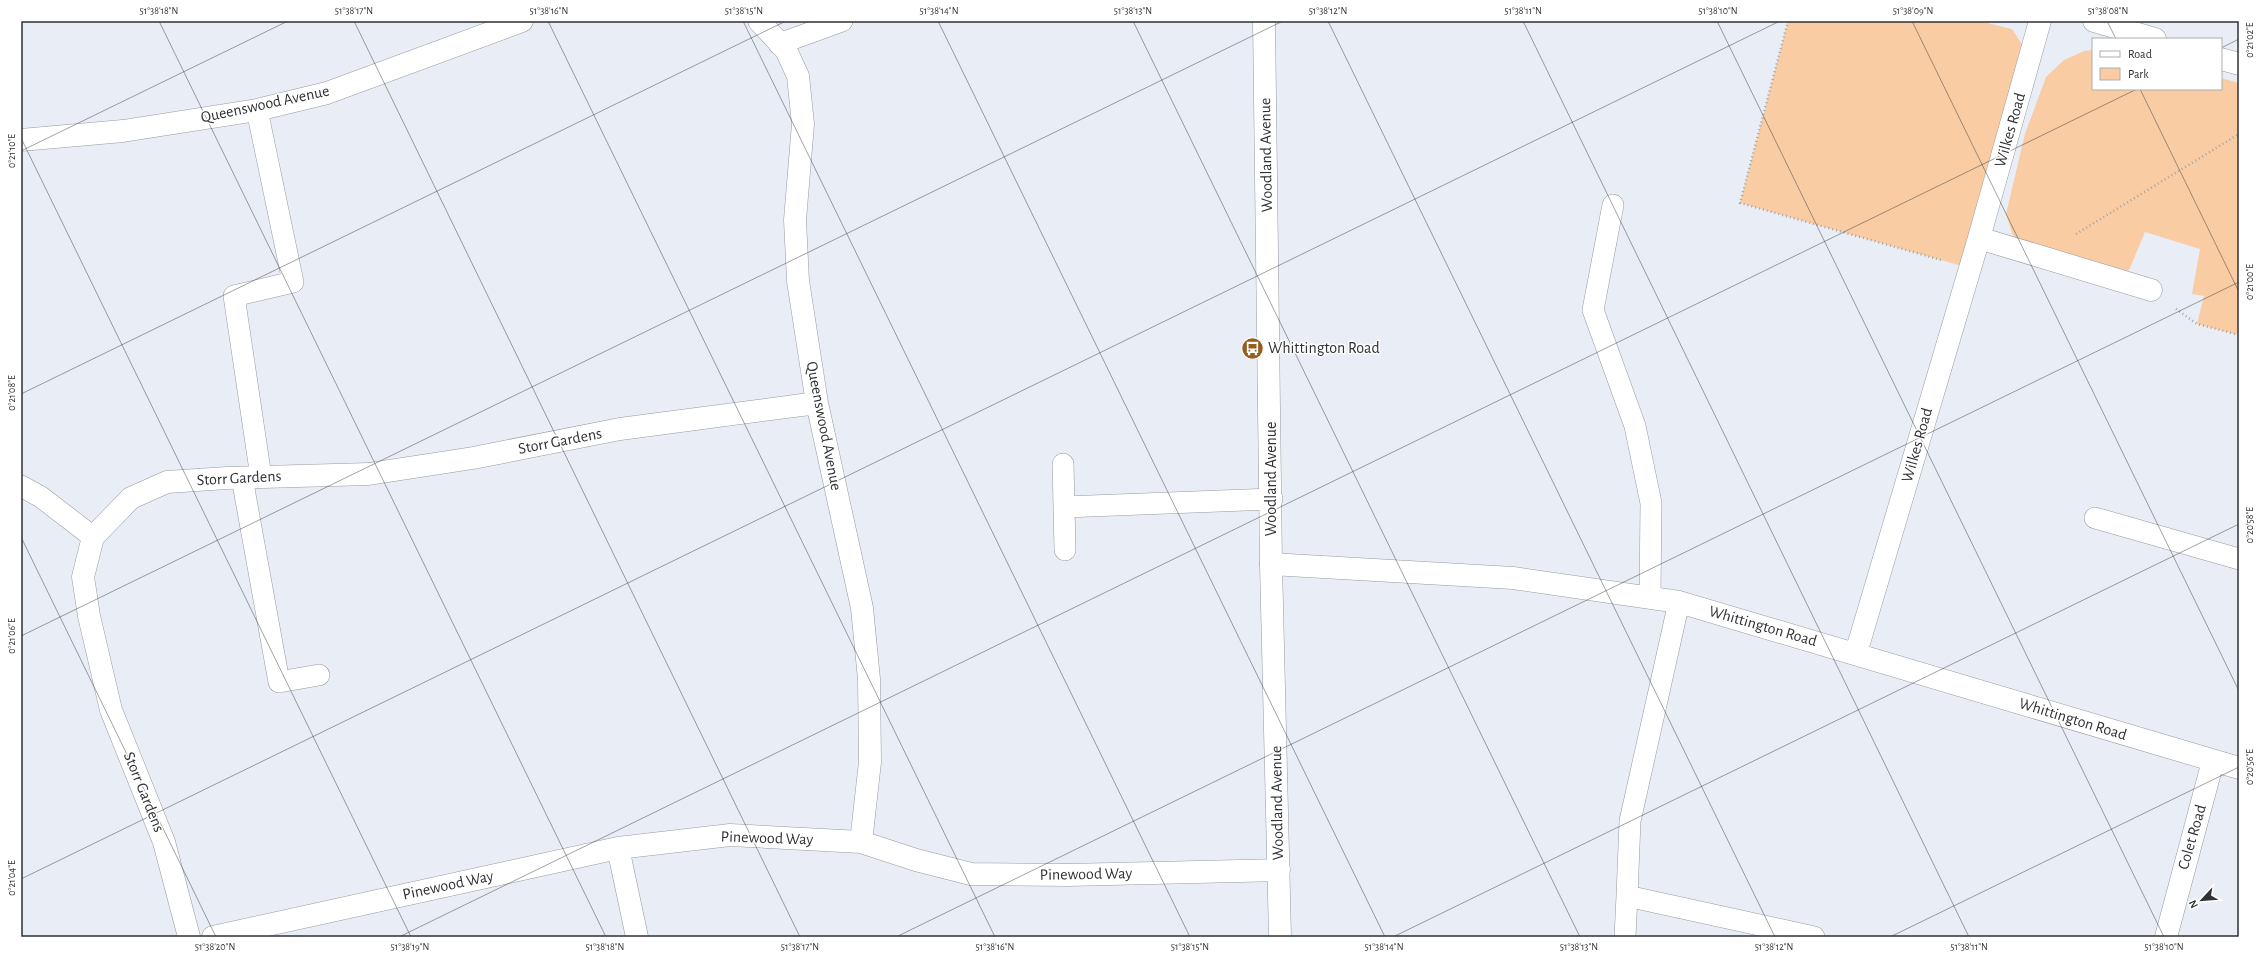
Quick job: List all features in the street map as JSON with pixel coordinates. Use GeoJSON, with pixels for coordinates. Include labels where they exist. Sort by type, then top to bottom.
{"type":"FeatureCollection","features":[{"type":"Feature","properties":{"kind":"street","name":"Queenswood Avenue"},"geometry":{"type":"LineString","coordinates":[[21,140],[124,131],[257,110],[327,93],[522,21]]}},
{"type":"Feature","properties":{"kind":"street","name":"Queenswood Avenue"},"geometry":{"type":"LineString","coordinates":[[759,21],[786,50],[798,76],[803,124],[795,220],[798,281],[817,403],[862,608],[869,679],[870,762],[861,842]]}},
{"type":"Feature","properties":{"kind":"street","name":"Woodland Avenue"},"geometry":{"type":"LineString","coordinates":[[1264,21],[1272,499],[1271,564],[1280,937]]}},
{"type":"Feature","properties":{"kind":"street","name":"Wilkes Road"},"geometry":{"type":"LineString","coordinates":[[1856,652],[1979,238],[2040,21]]}},
{"type":"Feature","properties":{"kind":"street"},"geometry":{"type":"LineString","coordinates":[[2094,21],[2152,38]]}},
{"type":"Feature","properties":{"kind":"street"},"geometry":{"type":"LineString","coordinates":[[2222,59],[2239,64]]}},
{"type":"Feature","properties":{"kind":"street"},"geometry":{"type":"LineString","coordinates":[[1979,238],[2151,290]]}},
{"type":"Feature","properties":{"kind":"street","name":"Storr Gardens"},"geometry":{"type":"LineString","coordinates":[[189,937],[164,842],[111,710],[89,616],[83,577],[93,537],[131,498],[167,482],[251,477],[369,474],[473,458],[620,429],[817,403]]}},
{"type":"Feature","properties":{"kind":"street","name":"Whittington Road"},"geometry":{"type":"LineString","coordinates":[[1271,564],[1513,578],[1650,596],[1679,602],[1856,652],[2239,768]]}},
{"type":"Feature","properties":{"kind":"street","name":"Colet Road"},"geometry":{"type":"LineString","coordinates":[[2166,937],[2213,761]]}},
{"type":"Feature","properties":{"kind":"street","name":"Pinewood Way"},"geometry":{"type":"LineString","coordinates":[[213,937],[618,848],[730,835],[861,842],[916,860],[971,874],[1075,875],[1279,870]]}},
{"type":"Feature","properties":{"kind":"street"},"geometry":{"type":"LineString","coordinates":[[618,848],[637,937]]}},
{"type":"Feature","properties":{"kind":"lane"},"geometry":{"type":"LineString","coordinates":[[779,44],[842,21]]}},
{"type":"Feature","properties":{"kind":"lane"},"geometry":{"type":"LineString","coordinates":[[257,110],[293,282],[234,296],[251,477],[279,682],[319,675]]}},
{"type":"Feature","properties":{"kind":"lane"},"geometry":{"type":"LineString","coordinates":[[1613,205],[1593,310],[1635,426],[1651,503],[1650,596]]}},
{"type":"Feature","properties":{"kind":"lane"},"geometry":{"type":"LineString","coordinates":[[1063,464],[1064,550]]}},
{"type":"Feature","properties":{"kind":"lane"},"geometry":{"type":"LineString","coordinates":[[21,486],[41,497],[93,537]]}},
{"type":"Feature","properties":{"kind":"lane"},"geometry":{"type":"LineString","coordinates":[[1064,507],[1272,499]]}},
{"type":"Feature","properties":{"kind":"lane"},"geometry":{"type":"LineString","coordinates":[[2095,518],[2239,559]]}},
{"type":"Feature","properties":{"kind":"lane"},"geometry":{"type":"LineString","coordinates":[[1625,937],[1630,822],[1679,602]]}},
{"type":"Feature","properties":{"kind":"lane"},"geometry":{"type":"LineString","coordinates":[[1627,896],[1814,936]]}},
{"type":"Feature","properties":{"kind":"path"},"geometry":{"type":"LineString","coordinates":[[1788,21],[1740,203],[1962,266],[1970,266]]}},
{"type":"Feature","properties":{"kind":"path"},"geometry":{"type":"LineString","coordinates":[[2052,259],[2054,247],[2239,134]]}},
{"type":"Feature","properties":{"kind":"path"},"geometry":{"type":"LineString","coordinates":[[2151,290],[2197,324],[2239,336]]}},
{"type":"Feature","properties":{"kind":"green space"},"geometry":{"type":"Polygon","coordinates":[[[1788,21],[1979,21],[2012,29],[2025,49],[1962,266],[1740,203],[1788,21]]]}},
{"type":"Feature","properties":{"kind":"green space"},"geometry":{"type":"Polygon","coordinates":[[[2092,50],[2092,90],[2222,90],[2222,78],[2239,83],[2239,335],[2197,324],[2204,296],[2192,294],[2200,249],[2145,232],[2130,268],[2125,275],[2023,250],[2012,233],[2006,214],[2025,134],[2046,77],[2064,60],[2084,51],[2092,50]]]}},
{"type":"Feature","properties":{"kind":"place","name":"Whittington Road"},"geometry":{"type":"Point","coordinates":[1252,348]}}]}
